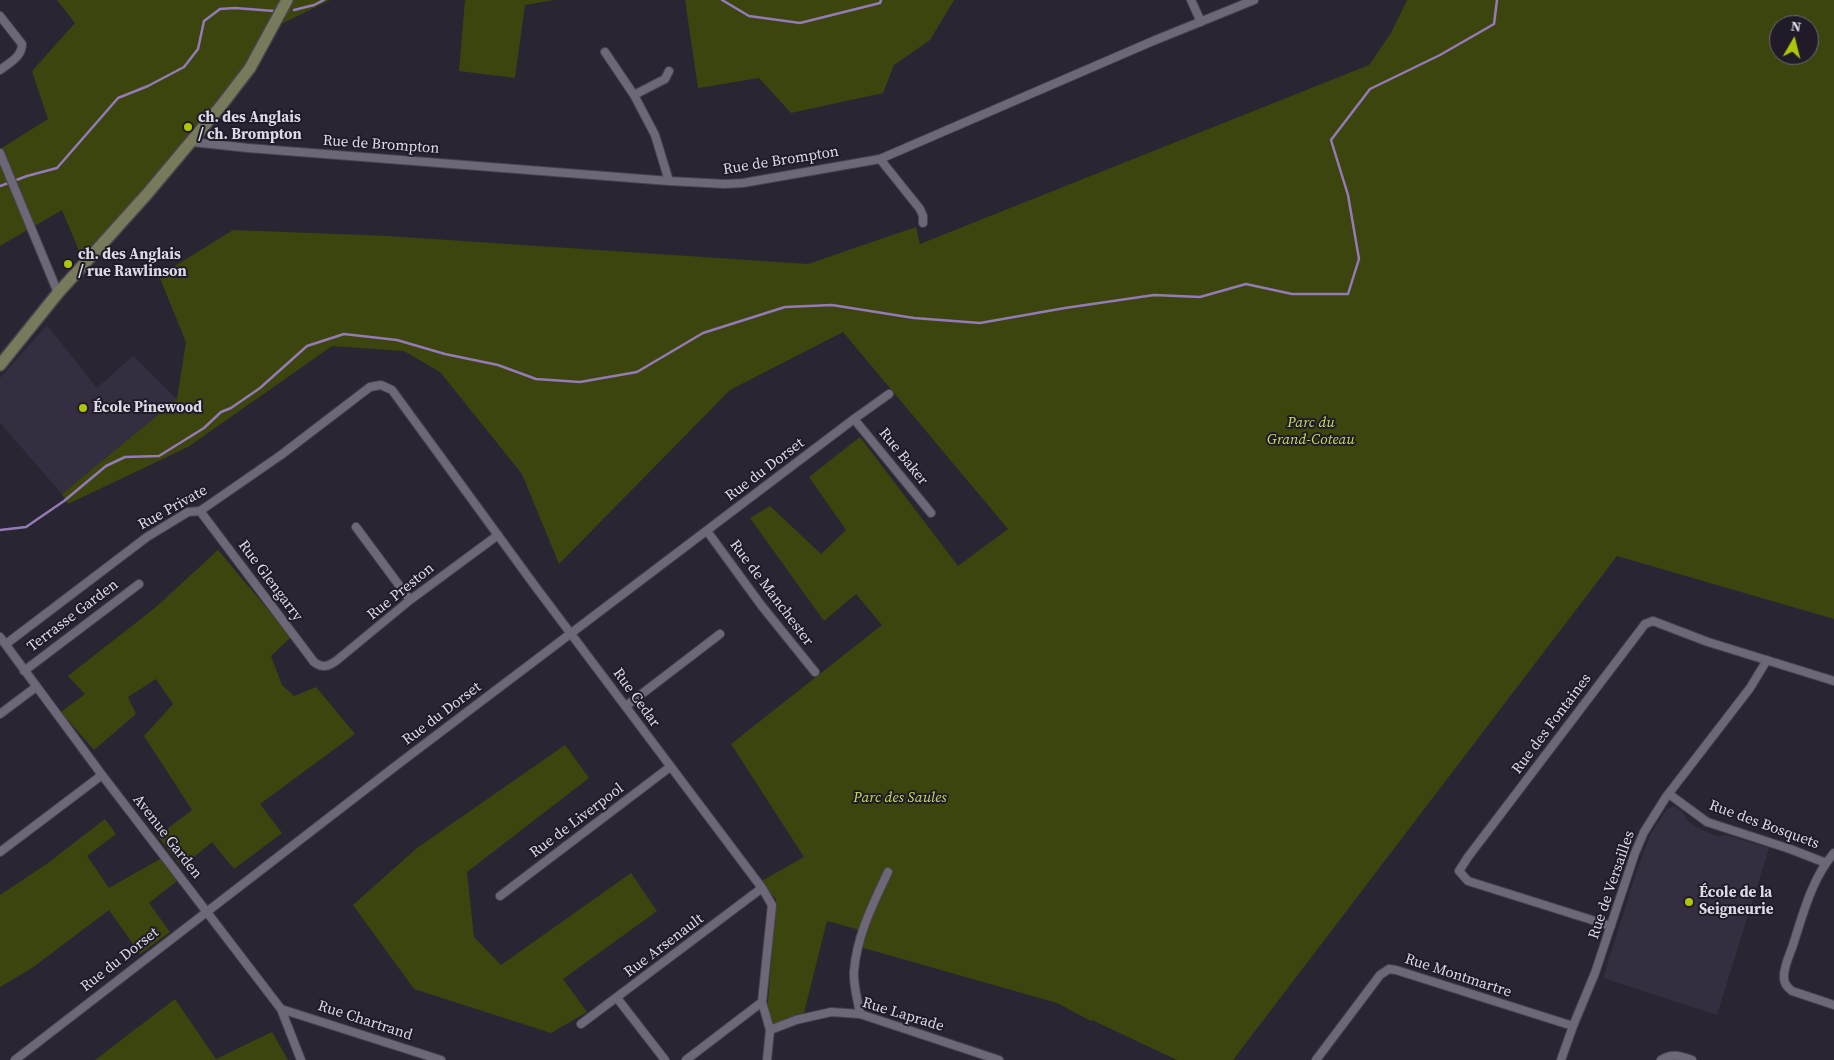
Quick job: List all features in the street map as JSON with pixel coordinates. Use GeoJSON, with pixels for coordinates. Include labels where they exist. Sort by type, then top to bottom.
{"type":"FeatureCollection","features":[{"type":"Feature","properties":{"kind":"street"},"geometry":{"type":"LineString","coordinates":[[0,365],[58,293],[82,269],[192,142],[250,68],[287,0]]}},
{"type":"Feature","properties":{"kind":"street"},"geometry":{"type":"LineString","coordinates":[[1191,0],[1200,22]]}},
{"type":"Feature","properties":{"kind":"street","name":"Rue de Brompton"},"geometry":{"type":"LineString","coordinates":[[192,142],[669,181],[743,183],[880,158],[1254,0]]}},
{"type":"Feature","properties":{"kind":"street"},"geometry":{"type":"LineString","coordinates":[[0,16],[22,44],[22,48],[18,56],[0,70]]}},
{"type":"Feature","properties":{"kind":"street"},"geometry":{"type":"LineString","coordinates":[[605,52],[634,95],[655,135],[669,181]]}},
{"type":"Feature","properties":{"kind":"street"},"geometry":{"type":"LineString","coordinates":[[634,95],[665,79],[669,71]]}},
{"type":"Feature","properties":{"kind":"street"},"geometry":{"type":"LineString","coordinates":[[0,153],[58,293]]}},
{"type":"Feature","properties":{"kind":"street"},"geometry":{"type":"LineString","coordinates":[[880,158],[920,209],[923,223]]}},
{"type":"Feature","properties":{"kind":"street","name":"Rue Private"},"geometry":{"type":"LineString","coordinates":[[6,644],[147,537],[188,512],[200,511],[281,455],[370,387],[381,385]]}},
{"type":"Feature","properties":{"kind":"street","name":"Rue Cedar"},"geometry":{"type":"LineString","coordinates":[[381,385],[392,390],[670,767],[762,888],[772,905],[762,1002],[770,1030],[767,1060]]}},
{"type":"Feature","properties":{"kind":"street","name":"Rue du Dorset"},"geometry":{"type":"LineString","coordinates":[[15,1060],[206,911],[888,394]]}},
{"type":"Feature","properties":{"kind":"street","name":"Rue Baker"},"geometry":{"type":"LineString","coordinates":[[854,419],[931,513]]}},
{"type":"Feature","properties":{"kind":"street","name":"Rue Glengarry"},"geometry":{"type":"LineString","coordinates":[[200,511],[314,662],[320,666]]}},
{"type":"Feature","properties":{"kind":"street"},"geometry":{"type":"LineString","coordinates":[[356,527],[410,600]]}},
{"type":"Feature","properties":{"kind":"street","name":"Rue de Manchester"},"geometry":{"type":"LineString","coordinates":[[707,531],[761,605],[815,672]]}},
{"type":"Feature","properties":{"kind":"street","name":"Rue Preston"},"geometry":{"type":"LineString","coordinates":[[320,666],[336,661],[410,600],[498,535]]}},
{"type":"Feature","properties":{"kind":"street","name":"Terrasse Garden"},"geometry":{"type":"LineString","coordinates":[[24,671],[139,584]]}},
{"type":"Feature","properties":{"kind":"street","name":"Rue des Fontaines"},"geometry":{"type":"LineString","coordinates":[[1611,926],[1468,881],[1460,871],[1468,857],[1645,624],[1653,621],[1708,642],[1834,681]]}},
{"type":"Feature","properties":{"kind":"street"},"geometry":{"type":"LineString","coordinates":[[626,706],[720,634]]}},
{"type":"Feature","properties":{"kind":"street","name":"Avenue Garden"},"geometry":{"type":"LineString","coordinates":[[0,637],[102,775],[281,1010],[301,1060]]}},
{"type":"Feature","properties":{"kind":"street","name":"Rue de Versailles"},"geometry":{"type":"LineString","coordinates":[[1561,1060],[1572,1026],[1595,973],[1635,853],[1644,832],[1669,794],[1750,688],[1767,660]]}},
{"type":"Feature","properties":{"kind":"street"},"geometry":{"type":"LineString","coordinates":[[0,714],[36,687]]}},
{"type":"Feature","properties":{"kind":"street","name":"Rue de Liverpool"},"geometry":{"type":"LineString","coordinates":[[500,896],[670,767]]}},
{"type":"Feature","properties":{"kind":"street"},"geometry":{"type":"LineString","coordinates":[[0,852],[102,775]]}},
{"type":"Feature","properties":{"kind":"street","name":"Rue des Bosquets"},"geometry":{"type":"LineString","coordinates":[[1669,794],[1707,822],[1790,849],[1826,863]]}},
{"type":"Feature","properties":{"kind":"street"},"geometry":{"type":"LineString","coordinates":[[1834,852],[1826,863],[1805,908],[1787,962],[1784,978],[1787,986],[1792,991],[1834,1005]]}},
{"type":"Feature","properties":{"kind":"street"},"geometry":{"type":"LineString","coordinates":[[860,1014],[854,973],[858,944],[865,920],[888,872]]}},
{"type":"Feature","properties":{"kind":"street","name":"Rue Arsenault"},"geometry":{"type":"LineString","coordinates":[[581,1024],[762,888]]}},
{"type":"Feature","properties":{"kind":"street","name":"Rue Montmartre"},"geometry":{"type":"LineString","coordinates":[[1316,1060],[1370,988],[1384,972],[1390,969],[1572,1026]]}},
{"type":"Feature","properties":{"kind":"street"},"geometry":{"type":"LineString","coordinates":[[617,998],[665,1060]]}},
{"type":"Feature","properties":{"kind":"street"},"geometry":{"type":"LineString","coordinates":[[686,1060],[762,1002]]}},
{"type":"Feature","properties":{"kind":"street","name":"Rue Chartrand"},"geometry":{"type":"LineString","coordinates":[[281,1010],[441,1060]]}},
{"type":"Feature","properties":{"kind":"street","name":"Rue Laprade"},"geometry":{"type":"LineString","coordinates":[[770,1030],[796,1020],[831,1012],[860,1014],[999,1060]]}},
{"type":"Feature","properties":{"kind":"street"},"geometry":{"type":"LineString","coordinates":[[1661,1060],[1667,1056],[1676,1055],[1692,1060]]}},
{"type":"Feature","properties":{"kind":"shaded area","name":"École Pinewood"},"geometry":{"type":"Polygon","coordinates":[[[47,325],[97,388],[133,356],[177,399],[62,494],[0,423],[0,378],[47,325]]]}},
{"type":"Feature","properties":{"kind":"shaded area","name":"École de la Seigneurie"},"geometry":{"type":"Polygon","coordinates":[[[1676,807],[1683,812],[1687,821],[1711,834],[1726,835],[1769,848],[1717,1015],[1603,978],[1650,835],[1667,809],[1676,807]]]}},
{"type":"Feature","properties":{"kind":"green space"},"geometry":{"type":"Polygon","coordinates":[[[57,0],[330,0],[273,28],[195,134],[83,260],[62,210],[0,246],[0,149],[48,119],[32,71],[75,23],[57,0]]]}},
{"type":"Feature","properties":{"kind":"green space"},"geometry":{"type":"Polygon","coordinates":[[[465,0],[554,0],[525,5],[515,78],[459,71],[465,0]]]}},
{"type":"Feature","properties":{"kind":"green space"},"geometry":{"type":"Polygon","coordinates":[[[685,0],[954,0],[930,40],[894,65],[883,93],[791,113],[759,78],[698,88],[685,0]]]}},
{"type":"Feature","properties":{"kind":"green space","name":"Parc du Grand-Coteau"},"geometry":{"type":"Polygon","coordinates":[[[1407,0],[1834,0],[1834,619],[1617,556],[1233,1060],[1177,1060],[1091,1021],[1057,1003],[860,947],[860,930],[827,921],[804,1013],[769,1027],[768,1003],[776,899],[758,883],[804,857],[731,744],[882,625],[856,594],[824,621],[750,518],[770,506],[821,554],[846,530],[809,477],[860,437],[958,566],[1008,529],[843,332],[730,390],[559,564],[522,474],[440,372],[404,351],[332,346],[188,447],[68,504],[62,494],[177,399],[186,342],[159,276],[233,230],[388,236],[808,264],[916,227],[920,244],[1369,65],[1391,33],[1407,0]]]}},
{"type":"Feature","properties":{"kind":"green space"},"geometry":{"type":"Polygon","coordinates":[[[218,550],[291,637],[271,656],[282,685],[294,696],[316,687],[355,734],[260,804],[282,833],[234,869],[212,842],[182,867],[158,836],[192,810],[144,736],[173,704],[156,679],[128,697],[136,714],[94,750],[61,712],[85,694],[68,676],[156,607],[218,550]]]}},
{"type":"Feature","properties":{"kind":"green space"},"geometry":{"type":"Polygon","coordinates":[[[565,745],[589,778],[467,872],[474,937],[501,965],[631,873],[657,911],[563,979],[587,1012],[551,1033],[414,989],[353,905],[417,848],[565,745]]]}},
{"type":"Feature","properties":{"kind":"green space"},"geometry":{"type":"Polygon","coordinates":[[[105,819],[116,834],[87,856],[109,888],[160,859],[177,881],[149,903],[170,932],[140,954],[109,910],[32,968],[0,987],[0,895],[48,863],[105,819]]]}},
{"type":"Feature","properties":{"kind":"green space"},"geometry":{"type":"Polygon","coordinates":[[[175,999],[216,1059],[272,1032],[288,1060],[95,1060],[175,999]]]}},
{"type":"Feature","properties":{"kind":"waterway"},"geometry":{"type":"LineString","coordinates":[[294,10],[314,5],[324,0]]}},
{"type":"Feature","properties":{"kind":"waterway"},"geometry":{"type":"LineString","coordinates":[[722,0],[749,16],[800,23],[880,3],[881,0]]}},
{"type":"Feature","properties":{"kind":"waterway"},"geometry":{"type":"LineString","coordinates":[[0,530],[26,527],[64,501],[106,466],[125,457],[159,456],[204,428],[221,412],[231,408],[260,388],[307,346],[344,334],[397,340],[445,354],[498,365],[536,379],[580,382],[637,372],[703,333],[785,307],[832,305],[914,318],[980,323],[1154,295],[1200,297],[1246,284],[1292,294],[1348,294],[1359,259],[1348,195],[1331,140],[1370,89],[1440,55],[1494,24],[1497,0]]}},
{"type":"Feature","properties":{"kind":"waterway"},"geometry":{"type":"LineString","coordinates":[[0,186],[57,168],[118,98],[148,86],[184,67],[198,49],[204,21],[220,9],[235,8],[274,11]]}},
{"type":"Feature","properties":{"kind":"place","name":"ch. des Anglais / ch. Brompton"},"geometry":{"type":"Point","coordinates":[188,127]}},
{"type":"Feature","properties":{"kind":"place","name":"ch. des Anglais / rue Rawlinson"},"geometry":{"type":"Point","coordinates":[68,264]}},
{"type":"Feature","properties":{"kind":"place","name":"École Pinewood"},"geometry":{"type":"Point","coordinates":[83,408]}},
{"type":"Feature","properties":{"kind":"place","name":"École de la Seigneurie"},"geometry":{"type":"Point","coordinates":[1689,902]}},
{"type":"Feature","properties":{"kind":"park label","name":"Parc des Saules"},"geometry":{"type":"Point","coordinates":[900,798]}}]}
